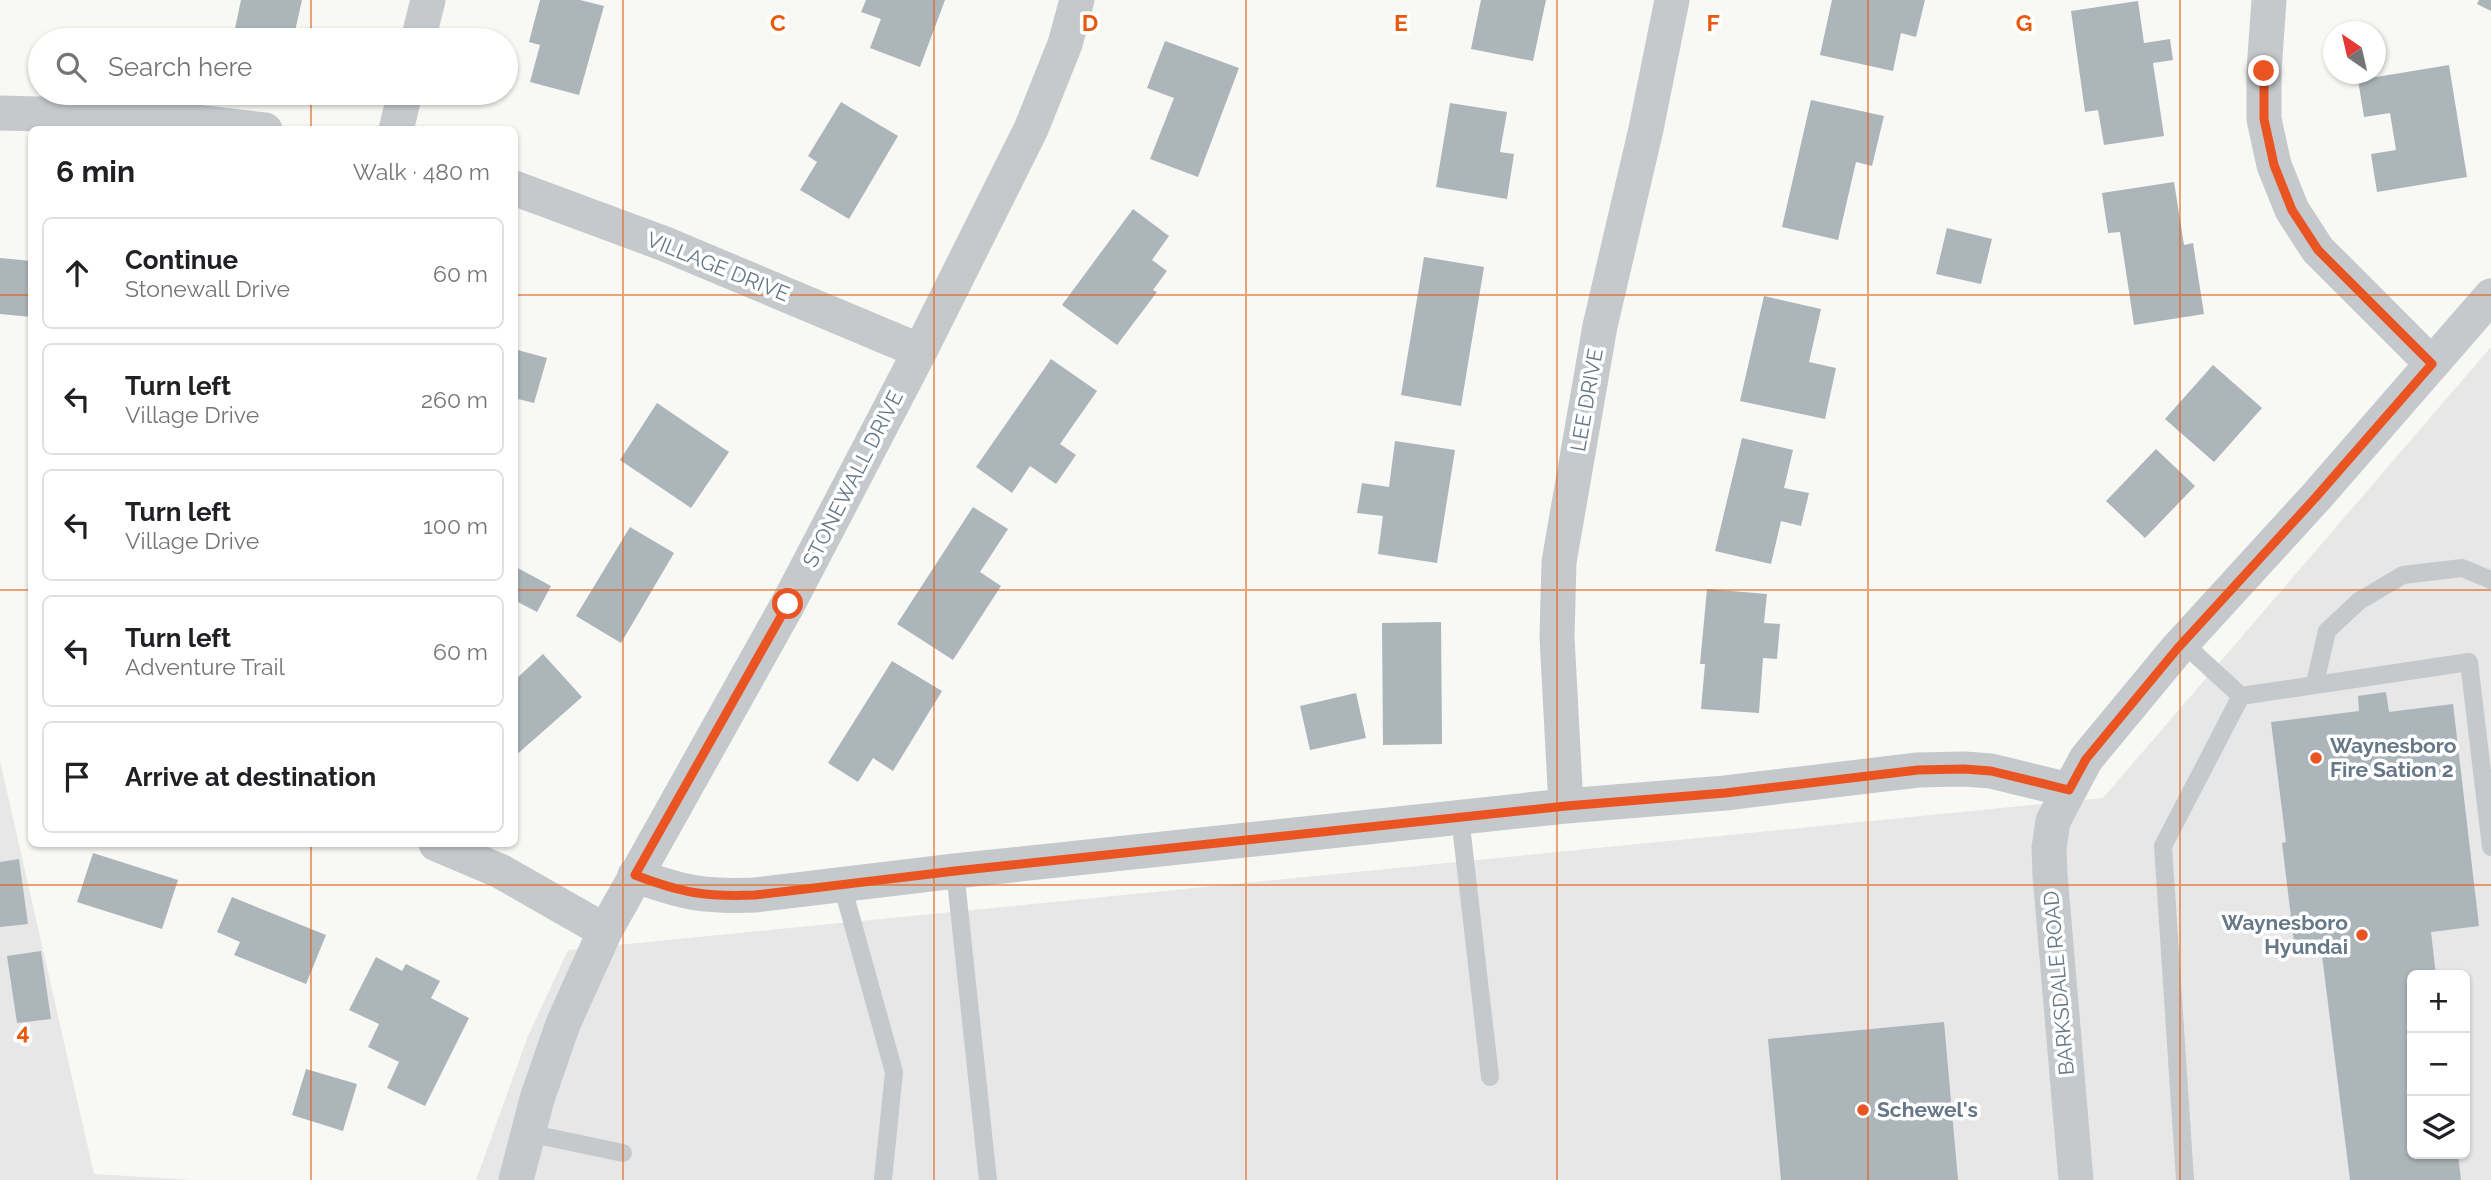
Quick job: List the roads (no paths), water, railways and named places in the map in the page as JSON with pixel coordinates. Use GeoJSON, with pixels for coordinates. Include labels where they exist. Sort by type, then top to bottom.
{"type":"FeatureCollection","features":[{"type":"Feature","properties":{"kind":"street"},"geometry":{"type":"LineString","coordinates":[[421,28],[428,0]]}},
{"type":"Feature","properties":{"kind":"street","name":"STONEWALL DRIVE"},"geometry":{"type":"LineString","coordinates":[[516,1180],[563,1024],[605,931],[788,604],[920,351],[1031,129],[1065,44],[1077,0]]}},
{"type":"Feature","properties":{"kind":"street","name":"LEE DRIVE"},"geometry":{"type":"LineString","coordinates":[[1566,806],[1557,637],[1559,562],[1600,326],[1646,129],[1672,0]]}},
{"type":"Feature","properties":{"kind":"street"},"geometry":{"type":"LineString","coordinates":[[2269,0],[2264,119],[2274,165],[2292,210],[2318,250],[2432,364]]}},
{"type":"Feature","properties":{"kind":"street"},"geometry":{"type":"LineString","coordinates":[[397,126],[402,105]]}},
{"type":"Feature","properties":{"kind":"street"},"geometry":{"type":"LineString","coordinates":[[0,113],[151,117],[230,126]]}},
{"type":"Feature","properties":{"kind":"street","name":"VILLAGE DRIVE"},"geometry":{"type":"LineString","coordinates":[[518,189],[666,244],[920,351]]}},
{"type":"Feature","properties":{"kind":"street"},"geometry":{"type":"LineString","coordinates":[[635,875],[692,894],[722,897],[755,895],[955,871],[1566,806],[1725,793],[1918,770],[1991,771],[2069,790],[2086,759],[2183,643],[2316,497],[2491,296]]}},
{"type":"Feature","properties":{"kind":"street","name":"BARKSDALE ROAD"},"geometry":{"type":"LineString","coordinates":[[2069,790],[2053,821],[2049,848],[2077,1180]]}},
{"type":"Feature","properties":{"kind":"street"},"geometry":{"type":"LineString","coordinates":[[443,847],[500,871],[605,931]]}},
{"type":"Feature","properties":{"kind":"lane"},"geometry":{"type":"LineString","coordinates":[[2315,683],[2327,631],[2359,601],[2403,575],[2462,568],[2491,580]]}},
{"type":"Feature","properties":{"kind":"lane"},"geometry":{"type":"LineString","coordinates":[[2183,643],[2241,696]]}},
{"type":"Feature","properties":{"kind":"lane"},"geometry":{"type":"LineString","coordinates":[[2241,696],[2469,662],[2491,847]]}},
{"type":"Feature","properties":{"kind":"lane"},"geometry":{"type":"LineString","coordinates":[[2185,1180],[2164,846],[2241,696]]}},
{"type":"Feature","properties":{"kind":"lane"},"geometry":{"type":"LineString","coordinates":[[1460,817],[1490,1077]]}},
{"type":"Feature","properties":{"kind":"lane"},"geometry":{"type":"LineString","coordinates":[[955,871],[988,1180]]}},
{"type":"Feature","properties":{"kind":"lane"},"geometry":{"type":"LineString","coordinates":[[842,885],[894,1072],[883,1180]]}},
{"type":"Feature","properties":{"kind":"lane"},"geometry":{"type":"LineString","coordinates":[[528,1133],[623,1153]]}},
{"type":"Feature","properties":{"kind":"place","name":"Waynesboro Fire Sation 2"},"geometry":{"type":"Point","coordinates":[2316,758]}},
{"type":"Feature","properties":{"kind":"place","name":"Waynesboro Hyundai"},"geometry":{"type":"Point","coordinates":[2362,935]}},
{"type":"Feature","properties":{"kind":"place","name":"Schewel's"},"geometry":{"type":"Point","coordinates":[1863,1110]}}]}
